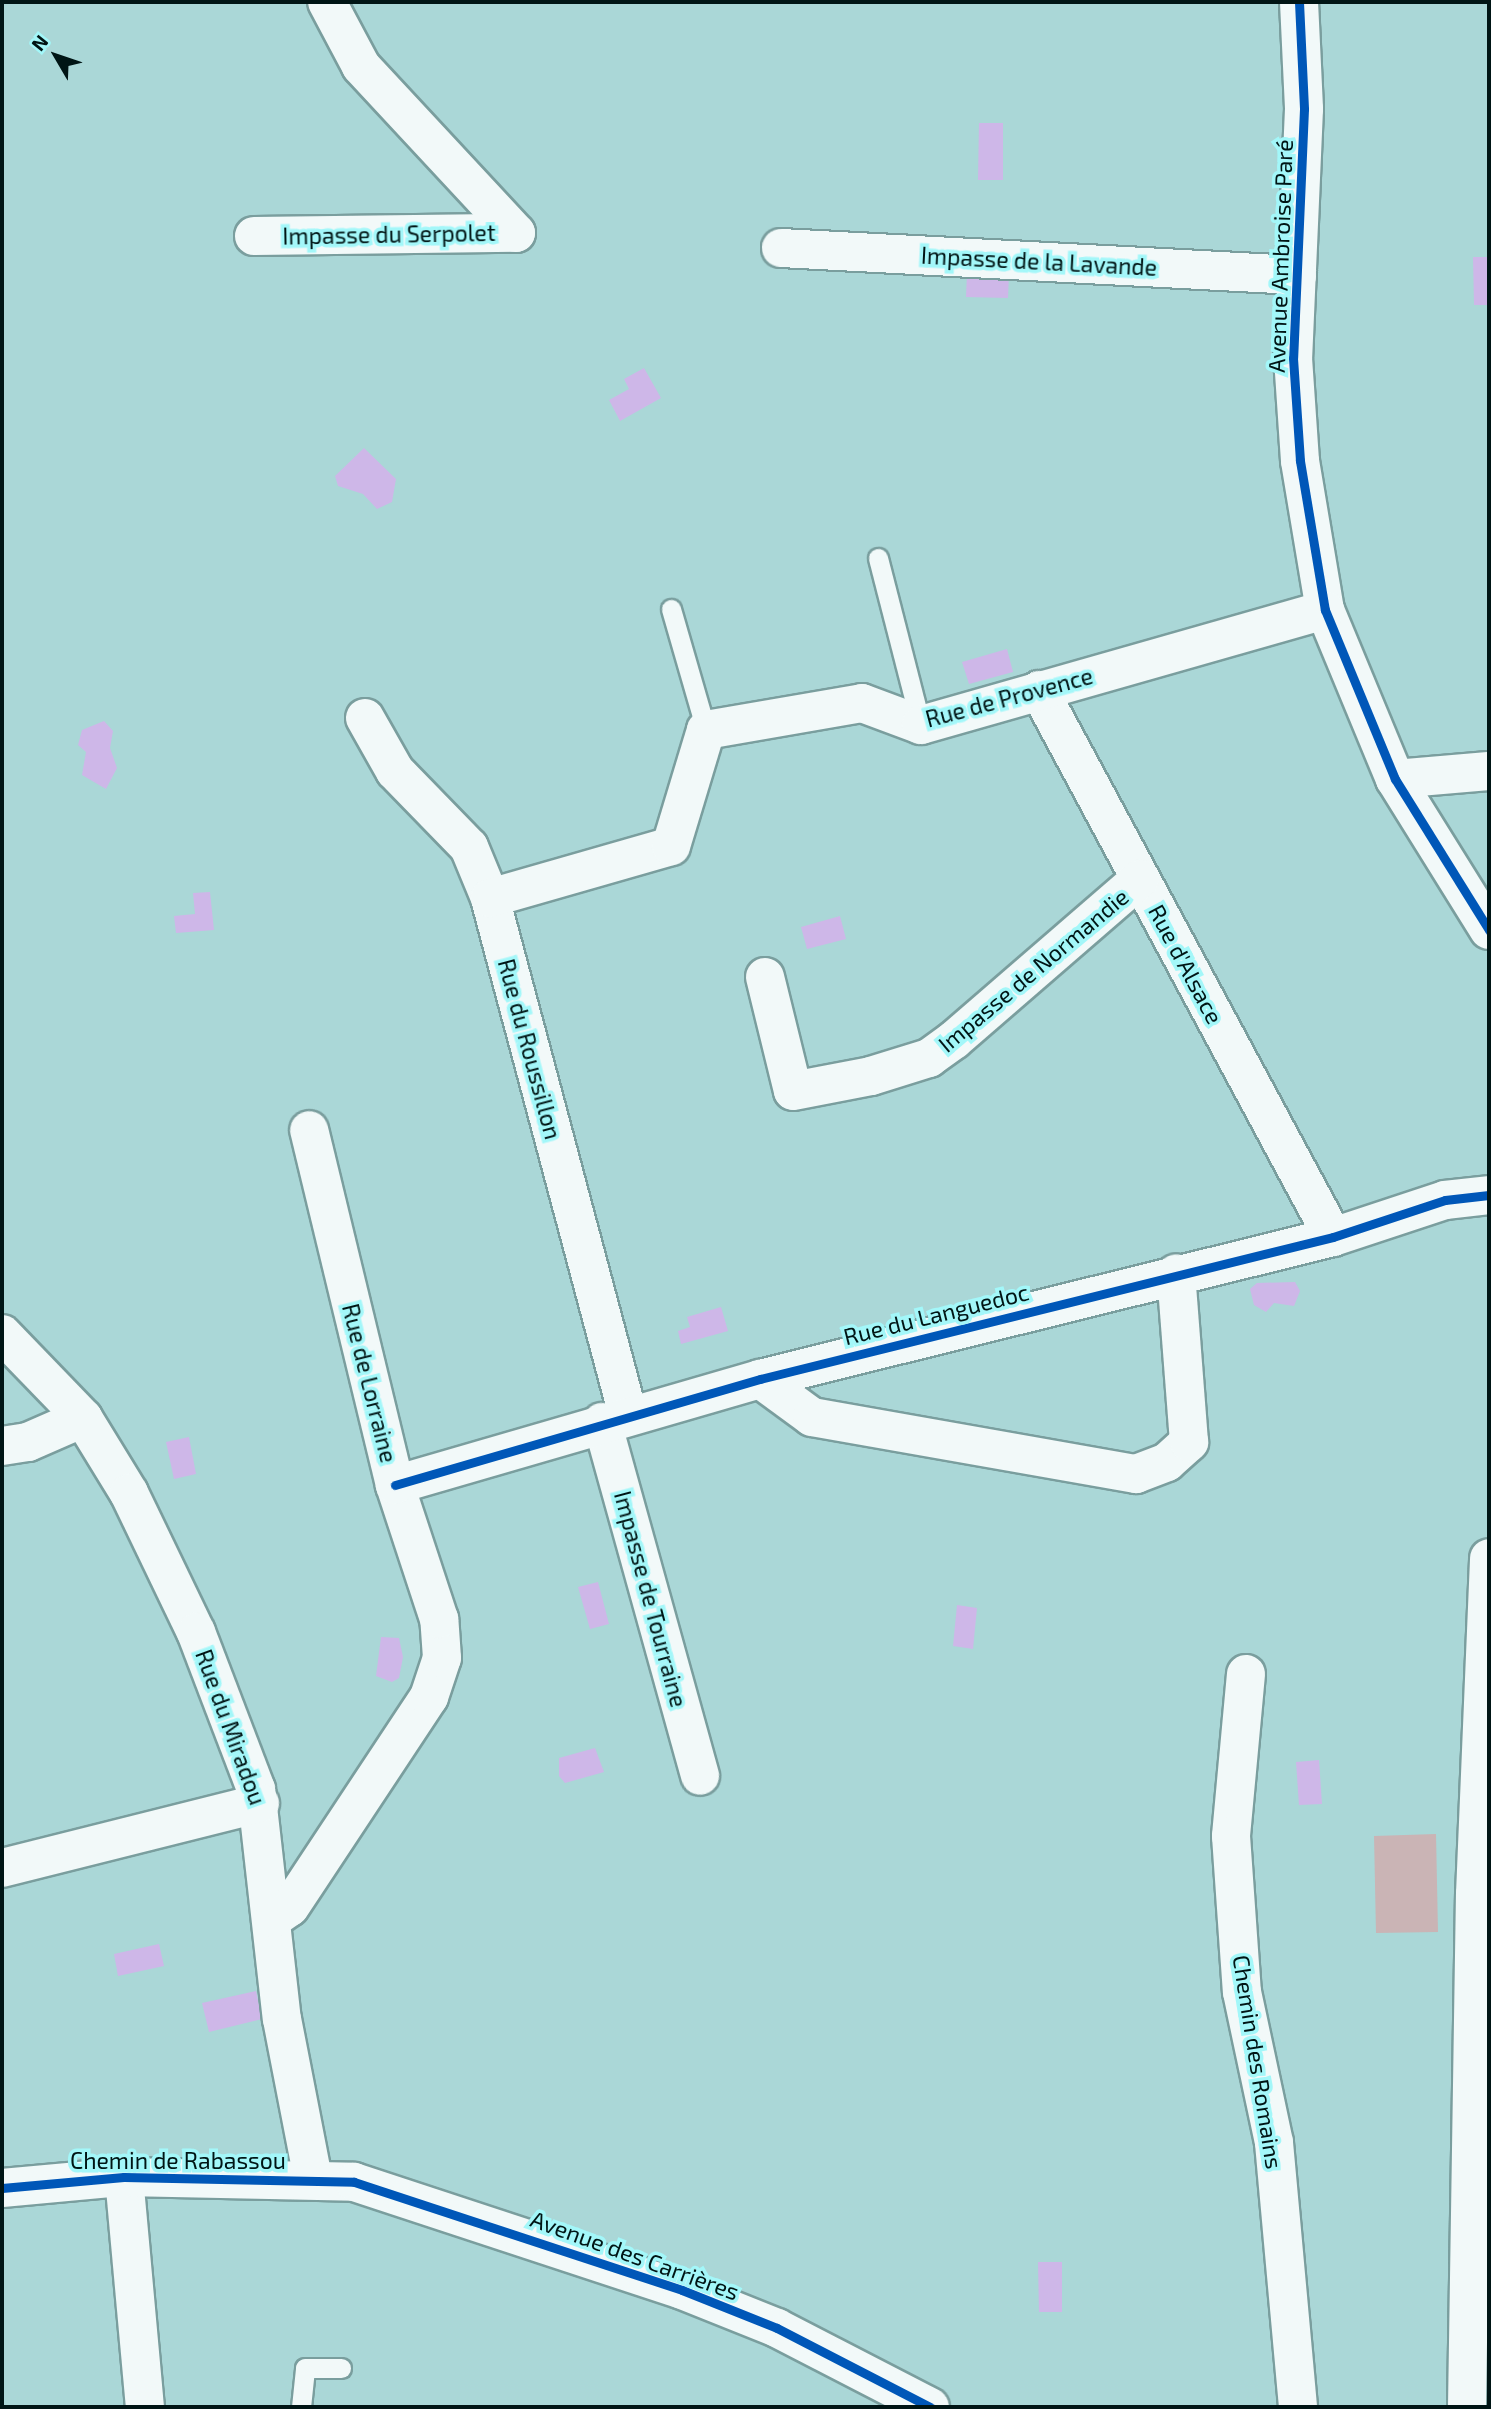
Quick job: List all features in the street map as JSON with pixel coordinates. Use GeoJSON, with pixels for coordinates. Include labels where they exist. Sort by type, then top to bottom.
{"type":"FeatureCollection","features":[{"type":"Feature","properties":{"kind":"street","name":"Impasse du Serpolet"},"geometry":{"type":"LineString","coordinates":[[254,236],[516,233],[360,66],[327,2]]}},
{"type":"Feature","properties":{"kind":"street","name":"Avenue Ambroise Paré"},"geometry":{"type":"LineString","coordinates":[[1299,2],[1304,109],[1297,275],[1300,461],[1325,610],[1395,779],[1489,930]]}},
{"type":"Feature","properties":{"kind":"street","name":"Impasse de la Lavande"},"geometry":{"type":"LineString","coordinates":[[781,248],[1297,275]]}},
{"type":"Feature","properties":{"kind":"street","name":"Rue de Provence"},"geometry":{"type":"LineString","coordinates":[[706,730],[862,703],[921,725],[1325,610]]}},
{"type":"Feature","properties":{"kind":"street","name":"Rue d'Alsace"},"geometry":{"type":"LineString","coordinates":[[1039,690],[1334,1237]]}},
{"type":"Feature","properties":{"kind":"street","name":"Rue du Roussillon"},"geometry":{"type":"LineString","coordinates":[[365,718],[395,771],[469,847],[490,898],[615,1418]]}},
{"type":"Feature","properties":{"kind":"street"},"geometry":{"type":"LineString","coordinates":[[490,898],[671,846],[706,730]]}},
{"type":"Feature","properties":{"kind":"street"},"geometry":{"type":"LineString","coordinates":[[1395,779],[1489,771]]}},
{"type":"Feature","properties":{"kind":"street","name":"Impasse de Normandie"},"geometry":{"type":"LineString","coordinates":[[765,977],[793,1091],[871,1076],[929,1058],[954,1040],[1140,879]]}},
{"type":"Feature","properties":{"kind":"street","name":"Rue de Lorraine"},"geometry":{"type":"LineString","coordinates":[[274,1918],[289,1907],[429,1696],[442,1658],[439,1619],[394,1485],[309,1130]]}},
{"type":"Feature","properties":{"kind":"street","name":"Rue du Languedoc"},"geometry":{"type":"LineString","coordinates":[[394,1485],[615,1418],[760,1379],[1334,1237],[1445,1200],[1489,1195]]}},
{"type":"Feature","properties":{"kind":"street"},"geometry":{"type":"LineString","coordinates":[[760,1379],[812,1417],[1136,1474],[1167,1462],[1189,1442],[1177,1274]]}},
{"type":"Feature","properties":{"kind":"street","name":"Rue du Miradou"},"geometry":{"type":"LineString","coordinates":[[2,1334],[83,1418],[129,1493],[196,1632],[260,1803],[274,1918],[282,2019],[313,2178]]}},
{"type":"Feature","properties":{"kind":"street"},"geometry":{"type":"LineString","coordinates":[[2,1446],[28,1442],[83,1418]]}},
{"type":"Feature","properties":{"kind":"street","name":"Impasse de Tourraine"},"geometry":{"type":"LineString","coordinates":[[615,1418],[700,1776]]}},
{"type":"Feature","properties":{"kind":"street"},"geometry":{"type":"LineString","coordinates":[[1467,2407],[1474,1934],[1489,1558]]}},
{"type":"Feature","properties":{"kind":"street","name":"Chemin des Romains"},"geometry":{"type":"LineString","coordinates":[[1246,1674],[1231,1836],[1241,1992],[1274,2144],[1298,2407]]}},
{"type":"Feature","properties":{"kind":"street"},"geometry":{"type":"LineString","coordinates":[[2,1868],[260,1803]]}},
{"type":"Feature","properties":{"kind":"street"},"geometry":{"type":"LineString","coordinates":[[124,2177],[145,2407]]}},
{"type":"Feature","properties":{"kind":"street","name":"Chemin de Rabassou"},"geometry":{"type":"LineString","coordinates":[[2,2188],[124,2177],[313,2178]]}},
{"type":"Feature","properties":{"kind":"street","name":"Avenue des Carrières"},"geometry":{"type":"LineString","coordinates":[[313,2178],[408,2197],[682,2290],[777,2328],[930,2407]]}},
{"type":"Feature","properties":{"kind":"lane"},"geometry":{"type":"LineString","coordinates":[[878,558],[921,725]]}},
{"type":"Feature","properties":{"kind":"lane"},"geometry":{"type":"LineString","coordinates":[[671,609],[706,730]]}},
{"type":"Feature","properties":{"kind":"lane"},"geometry":{"type":"LineString","coordinates":[[301,2407],[305,2368],[341,2368]]}},
{"type":"Feature","properties":{"kind":"shaded area"},"geometry":{"type":"Polygon","coordinates":[[[979,123],[1003,123],[1003,180],[978,180],[979,123]]]}},
{"type":"Feature","properties":{"kind":"shaded area"},"geometry":{"type":"Polygon","coordinates":[[[1473,257],[1489,257],[1489,305],[1474,305],[1473,257]]]}},
{"type":"Feature","properties":{"kind":"shaded area"},"geometry":{"type":"Polygon","coordinates":[[[967,273],[1009,275],[1008,298],[966,297],[967,273]]]}},
{"type":"Feature","properties":{"kind":"shaded area"},"geometry":{"type":"Polygon","coordinates":[[[644,368],[661,398],[620,421],[609,400],[629,389],[624,379],[644,368]]]}},
{"type":"Feature","properties":{"kind":"shaded area"},"geometry":{"type":"Polygon","coordinates":[[[364,448],[396,479],[392,502],[377,509],[363,494],[338,486],[335,476],[364,448]]]}},
{"type":"Feature","properties":{"kind":"shaded area"},"geometry":{"type":"Polygon","coordinates":[[[1007,649],[1013,672],[969,684],[962,662],[1007,649]]]}},
{"type":"Feature","properties":{"kind":"shaded area"},"geometry":{"type":"Polygon","coordinates":[[[104,721],[113,731],[110,748],[117,768],[106,789],[82,775],[86,752],[78,745],[82,730],[104,721]]]}},
{"type":"Feature","properties":{"kind":"shaded area"},"geometry":{"type":"Polygon","coordinates":[[[210,892],[214,930],[176,933],[174,916],[195,914],[193,893],[210,892]]]}},
{"type":"Feature","properties":{"kind":"shaded area"},"geometry":{"type":"Polygon","coordinates":[[[840,916],[846,939],[807,949],[801,927],[840,916]]]}},
{"type":"Feature","properties":{"kind":"shaded area"},"geometry":{"type":"Polygon","coordinates":[[[1295,1282],[1300,1291],[1294,1306],[1274,1303],[1266,1312],[1254,1305],[1250,1289],[1257,1283],[1295,1282]]]}},
{"type":"Feature","properties":{"kind":"shaded area"},"geometry":{"type":"Polygon","coordinates":[[[721,1307],[728,1331],[681,1344],[678,1331],[690,1327],[687,1317],[721,1307]]]}},
{"type":"Feature","properties":{"kind":"shaded area"},"geometry":{"type":"Polygon","coordinates":[[[189,1437],[196,1474],[174,1479],[166,1442],[189,1437]]]}},
{"type":"Feature","properties":{"kind":"shaded area"},"geometry":{"type":"Polygon","coordinates":[[[598,1582],[609,1624],[590,1629],[578,1587],[598,1582]]]}},
{"type":"Feature","properties":{"kind":"shaded area"},"geometry":{"type":"Polygon","coordinates":[[[957,1605],[977,1608],[973,1649],[953,1646],[957,1605]]]}},
{"type":"Feature","properties":{"kind":"shaded area"},"geometry":{"type":"Polygon","coordinates":[[[381,1637],[399,1638],[403,1657],[399,1678],[392,1682],[376,1676],[381,1637]]]}},
{"type":"Feature","properties":{"kind":"shaded area"},"geometry":{"type":"Polygon","coordinates":[[[595,1748],[604,1772],[565,1783],[559,1776],[559,1758],[595,1748]]]}},
{"type":"Feature","properties":{"kind":"shaded area"},"geometry":{"type":"Polygon","coordinates":[[[1319,1760],[1322,1804],[1299,1805],[1296,1762],[1319,1760]]]}},
{"type":"Feature","properties":{"kind":"shaded area"},"geometry":{"type":"Polygon","coordinates":[[[1436,1834],[1438,1932],[1376,1933],[1374,1836],[1436,1834]]]}},
{"type":"Feature","properties":{"kind":"shaded area"},"geometry":{"type":"Polygon","coordinates":[[[159,1944],[164,1966],[118,1976],[114,1954],[159,1944]]]}},
{"type":"Feature","properties":{"kind":"shaded area"},"geometry":{"type":"Polygon","coordinates":[[[256,1991],[262,2019],[209,2032],[202,2003],[256,1991]]]}},
{"type":"Feature","properties":{"kind":"shaded area"},"geometry":{"type":"Polygon","coordinates":[[[1038,2262],[1062,2262],[1062,2312],[1039,2312],[1038,2262]]]}},
{"type":"Feature","properties":{"kind":"cycle path"},"geometry":{"type":"LineString","coordinates":[[1299,2],[1304,109],[1293,358],[1300,461],[1325,610],[1395,779],[1489,930]]}},
{"type":"Feature","properties":{"kind":"cycle path"},"geometry":{"type":"LineString","coordinates":[[395,1485],[760,1379],[1333,1237],[1445,1200],[1489,1195]]}},
{"type":"Feature","properties":{"kind":"cycle path"},"geometry":{"type":"LineString","coordinates":[[2,2188],[124,2177],[354,2182],[682,2290],[777,2328],[930,2407]]}}]}
